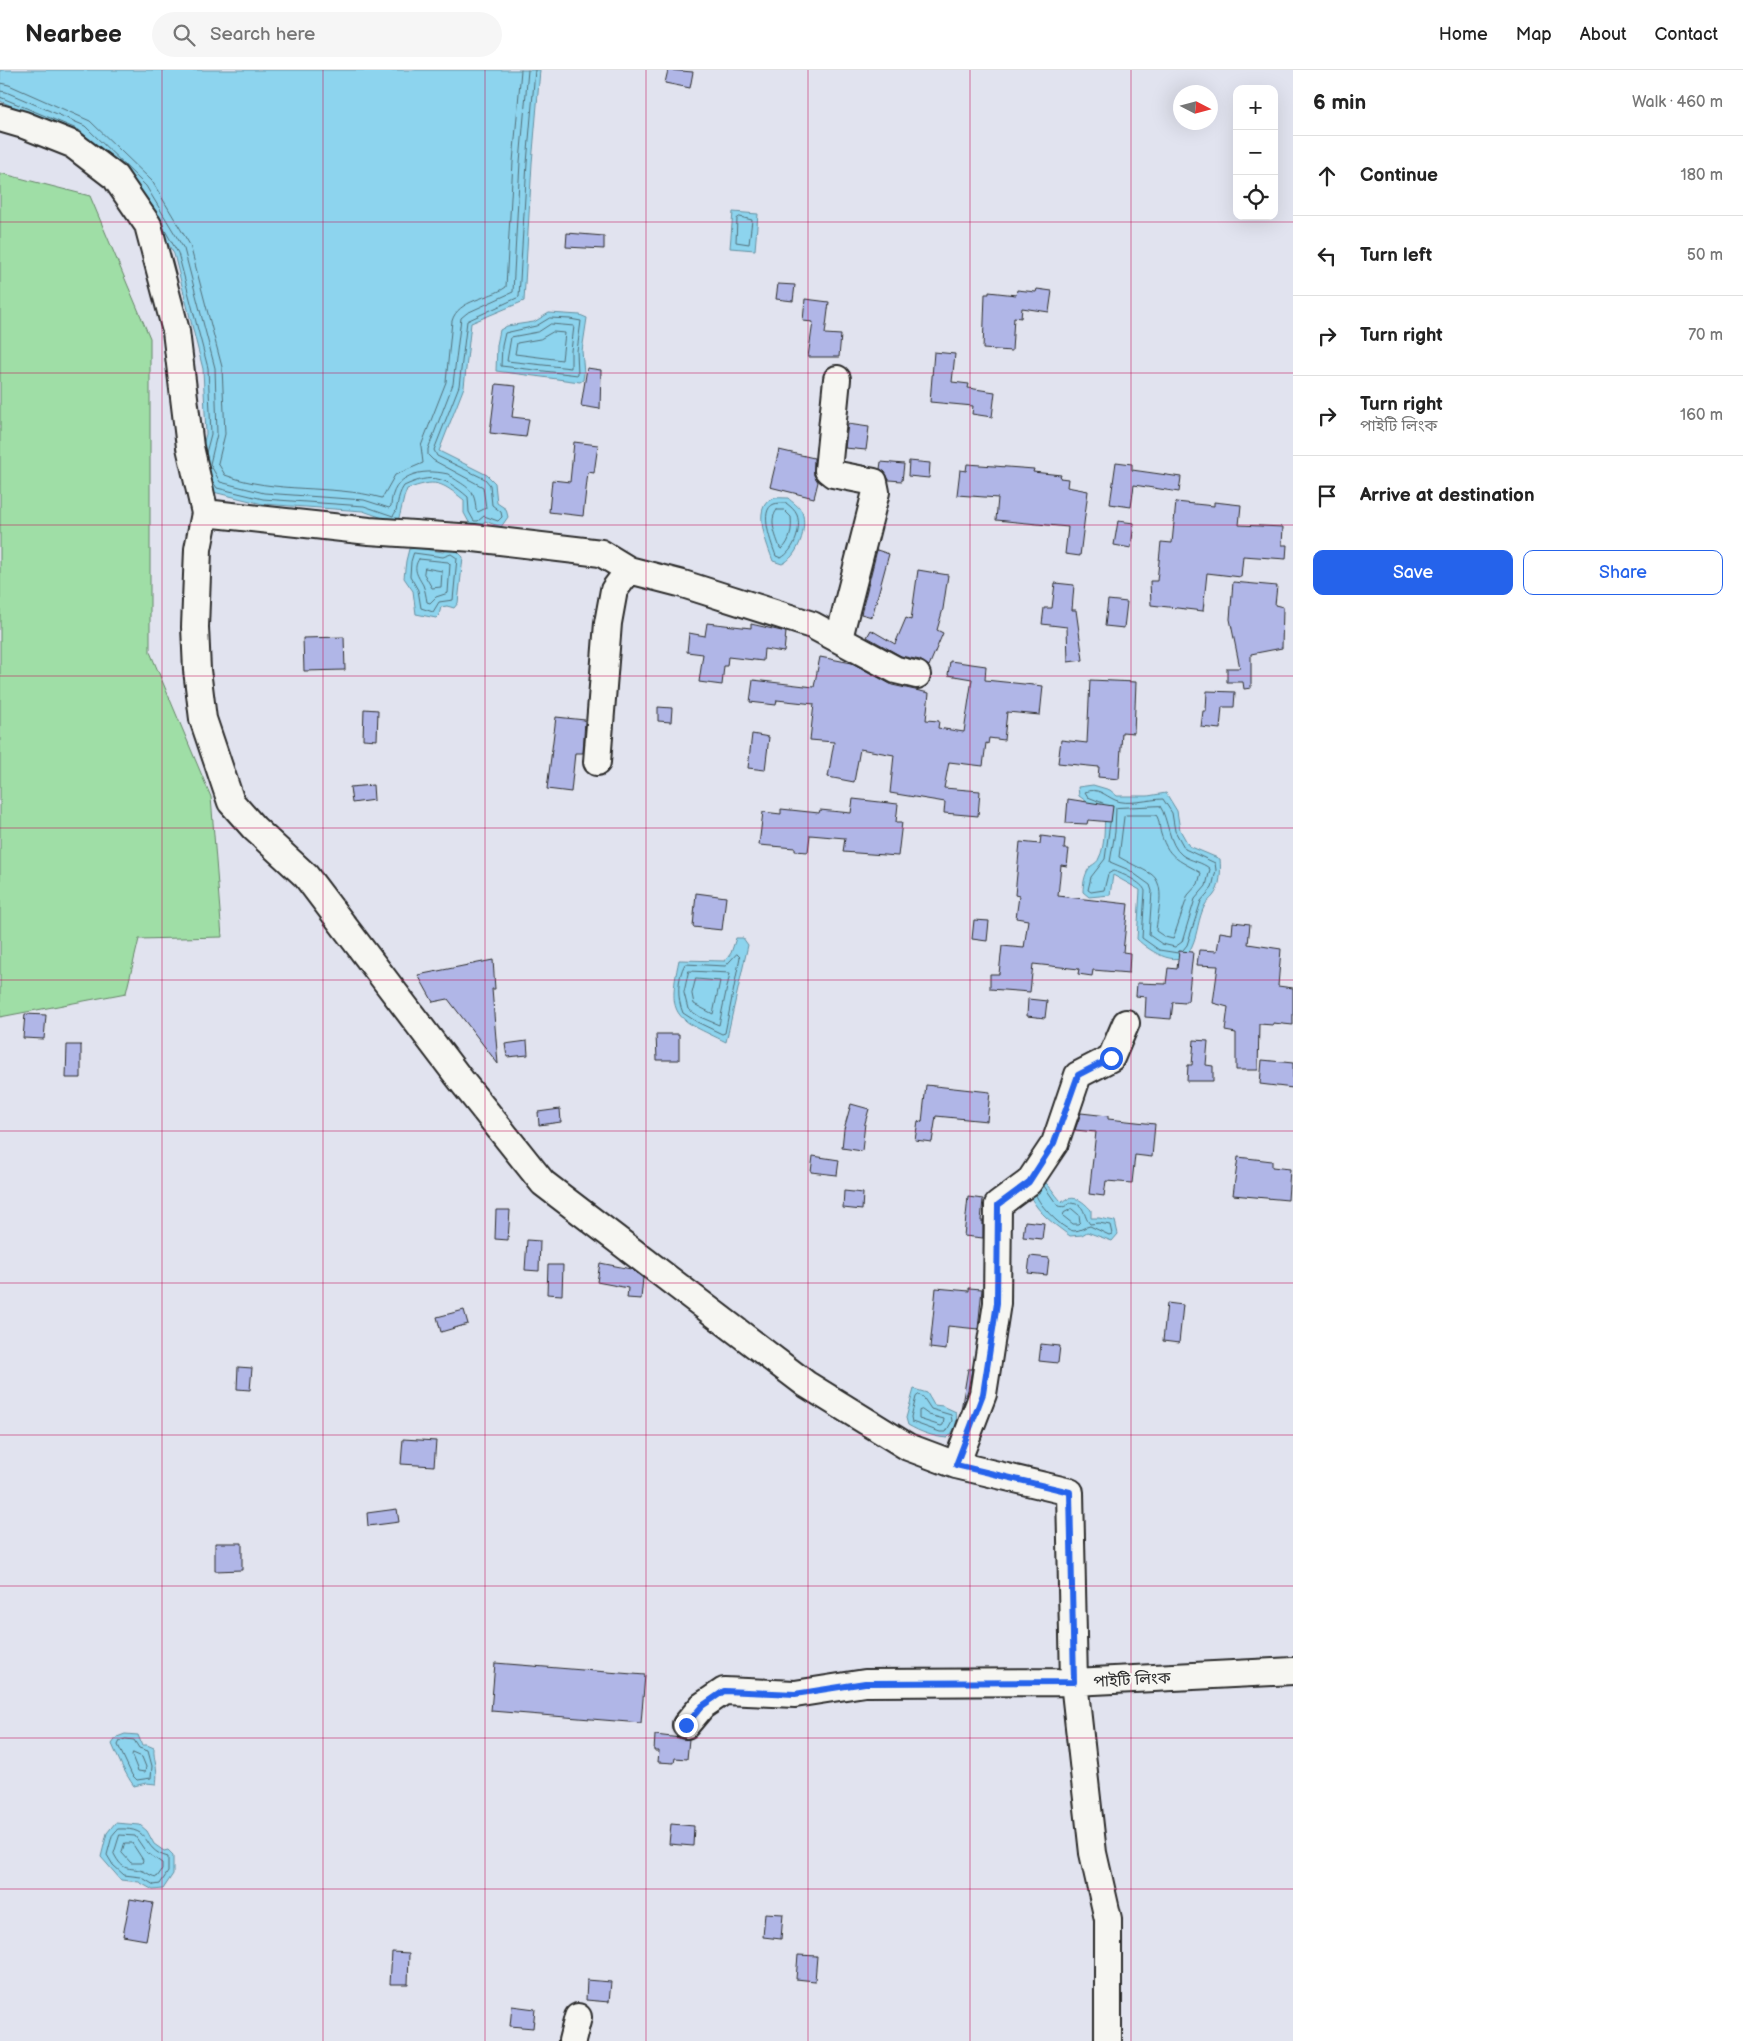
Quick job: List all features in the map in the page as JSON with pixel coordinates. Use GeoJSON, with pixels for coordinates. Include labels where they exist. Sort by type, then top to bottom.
{"type":"FeatureCollection","features":[{"type":"Feature","properties":{"kind":"street"},"geometry":{"type":"LineString","coordinates":[[0,118],[24,125],[72,144],[115,177],[148,225],[176,331],[190,447],[205,513],[198,549],[196,580],[196,670],[203,719],[231,802],[254,828],[306,876],[460,1079],[543,1183],[806,1384],[908,1447],[956,1465],[1070,1492],[1074,1682],[1093,1853],[1108,1918],[1108,2041]]}},
{"type":"Feature","properties":{"kind":"street"},"geometry":{"type":"LineString","coordinates":[[838,379],[828,470],[833,474],[874,482],[876,492],[838,638]]}},
{"type":"Feature","properties":{"kind":"street"},"geometry":{"type":"LineString","coordinates":[[205,513],[369,530],[474,538],[601,553],[629,570],[683,584],[812,625],[896,670],[917,675]]}},
{"type":"Feature","properties":{"kind":"street"},"geometry":{"type":"LineString","coordinates":[[597,762],[608,623],[614,590],[629,570]]}},
{"type":"Feature","properties":{"kind":"street"},"geometry":{"type":"LineString","coordinates":[[956,1465],[983,1394],[997,1303],[998,1205],[1029,1182],[1054,1143],[1078,1075],[1111,1058],[1126,1022]]}},
{"type":"Feature","properties":{"kind":"street","name":"পাইটি লিংক"},"geometry":{"type":"LineString","coordinates":[[686,1725],[702,1706],[724,1691],[795,1694],[865,1683],[1074,1682],[1293,1671]]}},
{"type":"Feature","properties":{"kind":"green space"},"geometry":{"type":"Polygon","coordinates":[[[0,173],[90,196],[150,338],[150,652],[211,797],[222,937],[139,939],[126,993],[0,1017],[0,173]]]}},
{"type":"Feature","properties":{"kind":"water"},"geometry":{"type":"Polygon","coordinates":[[[0,70],[540,70],[532,163],[524,301],[471,323],[464,387],[439,451],[487,475],[495,483],[497,503],[506,509],[508,517],[501,527],[485,521],[482,527],[471,526],[464,513],[464,500],[449,489],[431,483],[407,489],[397,523],[363,511],[263,504],[213,492],[197,466],[206,434],[203,369],[174,254],[138,193],[77,134],[0,101],[0,70]]]}},
{"type":"Feature","properties":{"kind":"water"},"geometry":{"type":"Polygon","coordinates":[[[733,212],[758,214],[755,250],[730,248],[733,212]]]}},
{"type":"Feature","properties":{"kind":"water"},"geometry":{"type":"Polygon","coordinates":[[[549,313],[580,315],[587,318],[582,351],[583,380],[580,382],[496,371],[497,345],[500,330],[507,326],[534,322],[549,313]]]}},
{"type":"Feature","properties":{"kind":"water"},"geometry":{"type":"Polygon","coordinates":[[[774,498],[788,498],[801,510],[804,526],[797,549],[782,564],[773,561],[765,537],[762,518],[766,503],[774,498]]]}},
{"type":"Feature","properties":{"kind":"water"},"geometry":{"type":"Polygon","coordinates":[[[417,548],[443,552],[449,549],[457,551],[463,557],[458,603],[454,608],[441,607],[436,618],[416,614],[413,591],[404,578],[409,549],[417,548]]]}},
{"type":"Feature","properties":{"kind":"water"},"geometry":{"type":"Polygon","coordinates":[[[1093,785],[1110,790],[1117,796],[1148,796],[1166,793],[1177,811],[1180,830],[1189,846],[1220,859],[1218,888],[1203,910],[1192,946],[1187,954],[1181,958],[1174,959],[1157,954],[1137,939],[1140,890],[1113,875],[1110,895],[1089,897],[1083,892],[1086,874],[1098,859],[1104,837],[1105,815],[1079,796],[1078,787],[1093,785]]]}},
{"type":"Feature","properties":{"kind":"water"},"geometry":{"type":"Polygon","coordinates":[[[736,938],[743,938],[748,945],[726,1042],[696,1027],[679,1014],[675,1006],[675,979],[679,960],[725,961],[731,953],[736,938]]]}},
{"type":"Feature","properties":{"kind":"water"},"geometry":{"type":"Polygon","coordinates":[[[1039,1178],[1049,1186],[1062,1202],[1070,1198],[1078,1199],[1091,1210],[1091,1218],[1115,1221],[1118,1234],[1112,1241],[1087,1232],[1082,1235],[1070,1236],[1042,1213],[1030,1196],[1039,1178]]]}},
{"type":"Feature","properties":{"kind":"water"},"geometry":{"type":"Polygon","coordinates":[[[914,1389],[927,1393],[934,1405],[943,1406],[956,1412],[955,1426],[947,1438],[927,1434],[908,1425],[906,1418],[914,1389]]]}},
{"type":"Feature","properties":{"kind":"water"},"geometry":{"type":"Polygon","coordinates":[[[125,1734],[138,1735],[142,1745],[154,1748],[157,1773],[156,1784],[146,1783],[134,1786],[112,1744],[117,1737],[125,1734]]]}},
{"type":"Feature","properties":{"kind":"water"},"geometry":{"type":"Polygon","coordinates":[[[115,1823],[140,1825],[147,1831],[154,1844],[164,1851],[168,1850],[173,1855],[173,1874],[163,1889],[153,1890],[139,1882],[121,1880],[101,1857],[107,1833],[115,1823]]]}},
{"type":"Feature","properties":{"kind":"building"},"geometry":{"type":"Polygon","coordinates":[[[668,70],[693,72],[690,88],[665,83],[668,70]]]}},
{"type":"Feature","properties":{"kind":"building"},"geometry":{"type":"Polygon","coordinates":[[[567,233],[604,236],[604,249],[566,247],[567,233]]]}},
{"type":"Feature","properties":{"kind":"building"},"geometry":{"type":"Polygon","coordinates":[[[778,284],[795,285],[793,301],[776,299],[778,284]]]}},
{"type":"Feature","properties":{"kind":"building"},"geometry":{"type":"Polygon","coordinates":[[[1037,289],[1052,291],[1049,312],[1022,308],[1021,318],[1014,317],[1012,351],[983,349],[985,294],[989,294],[989,292],[1016,295],[1017,290],[1036,292],[1037,289]]]}},
{"type":"Feature","properties":{"kind":"building"},"geometry":{"type":"Polygon","coordinates":[[[805,299],[829,302],[825,334],[841,335],[839,357],[808,357],[813,322],[803,321],[805,299]]]}},
{"type":"Feature","properties":{"kind":"building"},"geometry":{"type":"Polygon","coordinates":[[[934,352],[955,354],[952,382],[969,384],[968,388],[995,392],[992,417],[972,414],[973,406],[930,402],[934,352]]]}},
{"type":"Feature","properties":{"kind":"building"},"geometry":{"type":"Polygon","coordinates":[[[587,368],[601,370],[600,409],[581,406],[587,368]]]}},
{"type":"Feature","properties":{"kind":"building"},"geometry":{"type":"Polygon","coordinates":[[[496,384],[516,386],[512,417],[529,419],[526,437],[490,433],[496,384]]]}},
{"type":"Feature","properties":{"kind":"building"},"geometry":{"type":"Polygon","coordinates":[[[848,424],[869,427],[866,450],[845,448],[848,424]]]}},
{"type":"Feature","properties":{"kind":"building"},"geometry":{"type":"Polygon","coordinates":[[[574,442],[598,445],[594,473],[588,472],[583,516],[549,512],[552,480],[570,482],[574,442]]]}},
{"type":"Feature","properties":{"kind":"building"},"geometry":{"type":"Polygon","coordinates":[[[779,450],[814,458],[814,475],[818,482],[814,498],[770,487],[779,450]]]}},
{"type":"Feature","properties":{"kind":"building"},"geometry":{"type":"Polygon","coordinates":[[[909,461],[930,463],[929,478],[908,476],[909,461]]]}},
{"type":"Feature","properties":{"kind":"building"},"geometry":{"type":"Polygon","coordinates":[[[881,462],[904,464],[902,481],[889,480],[885,472],[880,469],[881,462]]]}},
{"type":"Feature","properties":{"kind":"building"},"geometry":{"type":"Polygon","coordinates":[[[1116,462],[1132,464],[1132,470],[1181,477],[1179,492],[1134,485],[1131,507],[1110,504],[1116,462]]]}},
{"type":"Feature","properties":{"kind":"building"},"geometry":{"type":"Polygon","coordinates":[[[967,464],[1034,469],[1033,472],[1061,475],[1060,478],[1068,479],[1067,487],[1088,491],[1080,556],[1065,554],[1068,527],[996,520],[998,498],[957,495],[960,470],[966,471],[967,464]]]}},
{"type":"Feature","properties":{"kind":"building"},"geometry":{"type":"Polygon","coordinates":[[[1176,502],[1214,506],[1214,502],[1241,505],[1239,525],[1283,527],[1282,545],[1287,545],[1286,559],[1243,556],[1241,577],[1207,573],[1203,611],[1151,605],[1150,581],[1157,581],[1161,542],[1172,543],[1176,502]]]}},
{"type":"Feature","properties":{"kind":"building"},"geometry":{"type":"Polygon","coordinates":[[[1118,521],[1134,523],[1131,548],[1114,545],[1118,521]]]}},
{"type":"Feature","properties":{"kind":"building"},"geometry":{"type":"Polygon","coordinates":[[[877,550],[889,554],[872,617],[861,614],[877,550]]]}},
{"type":"Feature","properties":{"kind":"building"},"geometry":{"type":"Polygon","coordinates":[[[918,570],[948,575],[943,609],[937,630],[943,633],[929,666],[920,660],[901,656],[867,637],[871,630],[895,644],[906,618],[911,620],[918,570]]]}},
{"type":"Feature","properties":{"kind":"building"},"geometry":{"type":"Polygon","coordinates":[[[1233,582],[1277,586],[1275,605],[1283,607],[1282,648],[1251,654],[1251,688],[1244,689],[1243,682],[1227,682],[1227,668],[1240,668],[1230,619],[1233,582]]]}},
{"type":"Feature","properties":{"kind":"building"},"geometry":{"type":"Polygon","coordinates":[[[1055,583],[1074,585],[1072,610],[1076,610],[1083,660],[1068,662],[1067,627],[1042,624],[1044,608],[1052,608],[1055,583]]]}},
{"type":"Feature","properties":{"kind":"building"},"geometry":{"type":"Polygon","coordinates":[[[1108,600],[1127,602],[1124,628],[1105,626],[1108,600]]]}},
{"type":"Feature","properties":{"kind":"building"},"geometry":{"type":"Polygon","coordinates":[[[707,623],[751,628],[751,624],[786,632],[784,652],[764,649],[763,661],[728,657],[727,666],[724,666],[722,685],[699,682],[703,654],[687,652],[689,633],[705,636],[707,623]]]}},
{"type":"Feature","properties":{"kind":"building"},"geometry":{"type":"Polygon","coordinates":[[[344,637],[345,670],[304,671],[303,638],[344,637]]]}},
{"type":"Feature","properties":{"kind":"building"},"geometry":{"type":"Polygon","coordinates":[[[820,657],[852,663],[892,685],[929,693],[926,720],[939,721],[938,728],[964,732],[972,679],[948,675],[950,661],[986,666],[985,680],[1043,686],[1040,715],[1007,712],[1004,740],[989,738],[988,744],[986,743],[983,766],[949,762],[944,788],[980,791],[978,816],[944,813],[945,802],[890,793],[894,755],[860,749],[854,782],[828,777],[834,742],[810,740],[814,704],[777,700],[776,705],[750,702],[753,680],[814,687],[820,657]]]}},
{"type":"Feature","properties":{"kind":"building"},"geometry":{"type":"Polygon","coordinates":[[[1090,680],[1136,682],[1134,733],[1122,732],[1119,779],[1098,777],[1099,767],[1058,763],[1061,740],[1087,743],[1090,680]]]}},
{"type":"Feature","properties":{"kind":"building"},"geometry":{"type":"Polygon","coordinates":[[[1207,691],[1235,692],[1234,707],[1222,707],[1220,729],[1201,727],[1203,711],[1206,711],[1207,691]]]}},
{"type":"Feature","properties":{"kind":"building"},"geometry":{"type":"Polygon","coordinates":[[[658,707],[672,708],[671,722],[658,721],[658,707]]]}},
{"type":"Feature","properties":{"kind":"building"},"geometry":{"type":"Polygon","coordinates":[[[364,709],[378,710],[377,740],[363,739],[364,709]]]}},
{"type":"Feature","properties":{"kind":"building"},"geometry":{"type":"Polygon","coordinates":[[[556,717],[585,720],[583,753],[575,753],[571,792],[547,789],[556,717]]]}},
{"type":"Feature","properties":{"kind":"building"},"geometry":{"type":"Polygon","coordinates":[[[752,734],[769,737],[765,770],[748,768],[752,734]]]}},
{"type":"Feature","properties":{"kind":"building"},"geometry":{"type":"Polygon","coordinates":[[[373,785],[374,800],[352,803],[350,787],[373,785]]]}},
{"type":"Feature","properties":{"kind":"building"},"geometry":{"type":"Polygon","coordinates":[[[853,799],[898,804],[896,822],[902,822],[898,856],[843,852],[845,838],[810,835],[808,852],[795,851],[795,848],[759,845],[763,812],[781,814],[781,809],[819,813],[820,810],[851,813],[853,799]]]}},
{"type":"Feature","properties":{"kind":"building"},"geometry":{"type":"Polygon","coordinates":[[[1068,799],[1113,806],[1111,822],[1088,820],[1087,824],[1066,823],[1068,799]]]}},
{"type":"Feature","properties":{"kind":"building"},"geometry":{"type":"Polygon","coordinates":[[[1041,836],[1065,839],[1064,849],[1069,849],[1067,866],[1061,865],[1058,896],[1128,904],[1123,952],[1130,953],[1129,973],[1093,970],[1092,976],[1078,974],[1079,969],[1033,964],[1030,992],[990,989],[990,974],[999,974],[1002,946],[1024,948],[1028,920],[1016,918],[1019,896],[1015,895],[1020,842],[1040,844],[1041,836]]]}},
{"type":"Feature","properties":{"kind":"building"},"geometry":{"type":"Polygon","coordinates":[[[696,893],[726,897],[722,930],[693,927],[696,893]]]}},
{"type":"Feature","properties":{"kind":"building"},"geometry":{"type":"Polygon","coordinates":[[[974,920],[989,921],[987,941],[972,939],[974,920]]]}},
{"type":"Feature","properties":{"kind":"building"},"geometry":{"type":"Polygon","coordinates":[[[1233,922],[1250,924],[1248,944],[1281,949],[1278,986],[1293,988],[1293,1025],[1259,1024],[1258,1070],[1236,1070],[1236,1033],[1225,1031],[1228,1007],[1213,1003],[1218,966],[1197,965],[1199,950],[1217,951],[1220,932],[1232,934],[1233,922]]]}},
{"type":"Feature","properties":{"kind":"building"},"geometry":{"type":"Polygon","coordinates":[[[1179,951],[1193,952],[1188,1001],[1185,1001],[1185,1003],[1173,1002],[1171,1019],[1145,1017],[1146,997],[1136,996],[1137,983],[1166,984],[1168,968],[1177,969],[1179,951]]]}},
{"type":"Feature","properties":{"kind":"building"},"geometry":{"type":"Polygon","coordinates":[[[493,960],[495,989],[492,989],[498,1064],[448,999],[433,1002],[418,975],[493,960]]]}},
{"type":"Feature","properties":{"kind":"building"},"geometry":{"type":"Polygon","coordinates":[[[1028,999],[1047,1001],[1045,1018],[1027,1016],[1028,999]]]}},
{"type":"Feature","properties":{"kind":"building"},"geometry":{"type":"Polygon","coordinates":[[[25,1014],[46,1015],[44,1039],[23,1038],[25,1014]]]}},
{"type":"Feature","properties":{"kind":"building"},"geometry":{"type":"Polygon","coordinates":[[[656,1034],[679,1034],[679,1060],[657,1060],[656,1034]]]}},
{"type":"Feature","properties":{"kind":"building"},"geometry":{"type":"Polygon","coordinates":[[[1194,1040],[1208,1041],[1206,1065],[1213,1066],[1213,1081],[1187,1081],[1188,1065],[1192,1065],[1194,1040]]]}},
{"type":"Feature","properties":{"kind":"building"},"geometry":{"type":"Polygon","coordinates":[[[527,1041],[528,1055],[507,1057],[505,1044],[527,1041]]]}},
{"type":"Feature","properties":{"kind":"building"},"geometry":{"type":"Polygon","coordinates":[[[67,1045],[81,1045],[81,1078],[66,1078],[67,1045]]]}},
{"type":"Feature","properties":{"kind":"building"},"geometry":{"type":"Polygon","coordinates":[[[1262,1060],[1293,1063],[1293,1088],[1260,1084],[1262,1060]]]}},
{"type":"Feature","properties":{"kind":"building"},"geometry":{"type":"Polygon","coordinates":[[[926,1085],[990,1092],[987,1121],[936,1116],[932,1142],[915,1140],[918,1121],[922,1122],[926,1085]]]}},
{"type":"Feature","properties":{"kind":"building"},"geometry":{"type":"Polygon","coordinates":[[[851,1104],[869,1109],[865,1123],[862,1151],[842,1148],[844,1129],[851,1104]]]}},
{"type":"Feature","properties":{"kind":"building"},"geometry":{"type":"Polygon","coordinates":[[[560,1109],[561,1122],[539,1125],[538,1112],[560,1109]]]}},
{"type":"Feature","properties":{"kind":"building"},"geometry":{"type":"Polygon","coordinates":[[[1081,1113],[1108,1116],[1108,1119],[1155,1124],[1152,1157],[1135,1155],[1132,1183],[1106,1181],[1104,1196],[1089,1194],[1096,1132],[1075,1130],[1081,1113]]]}},
{"type":"Feature","properties":{"kind":"building"},"geometry":{"type":"Polygon","coordinates":[[[813,1156],[839,1160],[837,1175],[811,1172],[813,1156]]]}},
{"type":"Feature","properties":{"kind":"building"},"geometry":{"type":"Polygon","coordinates":[[[1238,1157],[1272,1161],[1272,1167],[1290,1169],[1288,1200],[1233,1195],[1238,1157]]]}},
{"type":"Feature","properties":{"kind":"building"},"geometry":{"type":"Polygon","coordinates":[[[844,1191],[863,1193],[862,1210],[843,1208],[844,1191]]]}},
{"type":"Feature","properties":{"kind":"building"},"geometry":{"type":"Polygon","coordinates":[[[968,1197],[983,1199],[981,1221],[983,1221],[983,1238],[964,1236],[968,1197]]]}},
{"type":"Feature","properties":{"kind":"building"},"geometry":{"type":"Polygon","coordinates":[[[496,1210],[510,1210],[508,1240],[495,1239],[496,1210]]]}},
{"type":"Feature","properties":{"kind":"building"},"geometry":{"type":"Polygon","coordinates":[[[1025,1221],[1044,1223],[1042,1239],[1023,1237],[1025,1221]]]}},
{"type":"Feature","properties":{"kind":"building"},"geometry":{"type":"Polygon","coordinates":[[[527,1240],[540,1241],[539,1271],[525,1270],[527,1240]]]}},
{"type":"Feature","properties":{"kind":"building"},"geometry":{"type":"Polygon","coordinates":[[[1030,1256],[1049,1258],[1047,1275],[1028,1273],[1030,1256]]]}},
{"type":"Feature","properties":{"kind":"building"},"geometry":{"type":"Polygon","coordinates":[[[600,1263],[631,1269],[643,1278],[641,1299],[627,1298],[628,1288],[597,1282],[600,1263]]]}},
{"type":"Feature","properties":{"kind":"building"},"geometry":{"type":"Polygon","coordinates":[[[548,1265],[563,1265],[562,1295],[547,1294],[548,1265]]]}},
{"type":"Feature","properties":{"kind":"building"},"geometry":{"type":"Polygon","coordinates":[[[936,1288],[969,1291],[969,1288],[982,1289],[978,1329],[948,1326],[946,1350],[930,1348],[936,1288]]]}},
{"type":"Feature","properties":{"kind":"building"},"geometry":{"type":"Polygon","coordinates":[[[1167,1303],[1183,1305],[1179,1343],[1163,1341],[1167,1303]]]}},
{"type":"Feature","properties":{"kind":"building"},"geometry":{"type":"Polygon","coordinates":[[[464,1310],[468,1324],[441,1332],[437,1317],[464,1310]]]}},
{"type":"Feature","properties":{"kind":"building"},"geometry":{"type":"Polygon","coordinates":[[[1041,1344],[1060,1346],[1058,1363],[1039,1361],[1041,1344]]]}},
{"type":"Feature","properties":{"kind":"building"},"geometry":{"type":"Polygon","coordinates":[[[238,1367],[252,1368],[250,1390],[237,1389],[238,1367]]]}},
{"type":"Feature","properties":{"kind":"building"},"geometry":{"type":"Polygon","coordinates":[[[968,1369],[972,1369],[968,1390],[961,1410],[968,1369]]]}},
{"type":"Feature","properties":{"kind":"building"},"geometry":{"type":"Polygon","coordinates":[[[403,1439],[436,1441],[434,1466],[401,1464],[403,1439]]]}},
{"type":"Feature","properties":{"kind":"building"},"geometry":{"type":"Polygon","coordinates":[[[397,1509],[399,1522],[368,1526],[367,1513],[397,1509]]]}},
{"type":"Feature","properties":{"kind":"building"},"geometry":{"type":"Polygon","coordinates":[[[215,1543],[242,1543],[242,1570],[215,1571],[215,1543]]]}},
{"type":"Feature","properties":{"kind":"building"},"geometry":{"type":"Polygon","coordinates":[[[495,1663],[645,1675],[641,1723],[491,1711],[495,1663]]]}},
{"type":"Feature","properties":{"kind":"building"},"geometry":{"type":"Polygon","coordinates":[[[655,1735],[689,1739],[687,1759],[675,1758],[674,1763],[658,1762],[659,1751],[654,1751],[655,1735]]]}},
{"type":"Feature","properties":{"kind":"building"},"geometry":{"type":"Polygon","coordinates":[[[671,1824],[694,1826],[693,1846],[669,1844],[671,1824]]]}},
{"type":"Feature","properties":{"kind":"building"},"geometry":{"type":"Polygon","coordinates":[[[130,1899],[153,1903],[146,1940],[123,1936],[130,1899]]]}},
{"type":"Feature","properties":{"kind":"building"},"geometry":{"type":"Polygon","coordinates":[[[765,1913],[783,1914],[781,1939],[763,1937],[765,1913]]]}},
{"type":"Feature","properties":{"kind":"building"},"geometry":{"type":"Polygon","coordinates":[[[392,1952],[409,1953],[408,1984],[390,1984],[392,1952]]]}},
{"type":"Feature","properties":{"kind":"building"},"geometry":{"type":"Polygon","coordinates":[[[798,1955],[817,1956],[815,1981],[796,1979],[798,1955]]]}},
{"type":"Feature","properties":{"kind":"building"},"geometry":{"type":"Polygon","coordinates":[[[587,1980],[611,1982],[609,2002],[586,2000],[587,1980]]]}},
{"type":"Feature","properties":{"kind":"building"},"geometry":{"type":"Polygon","coordinates":[[[512,2006],[535,2009],[533,2028],[510,2026],[512,2006]]]}},
{"type":"Feature","properties":{"kind":"route"},"geometry":{"type":"LineString","coordinates":[[686,1725],[702,1706],[724,1691],[795,1694],[865,1683],[1074,1682],[1070,1492],[956,1465],[983,1394],[997,1303],[998,1205],[1029,1182],[1054,1143],[1078,1075],[1111,1058]]}}]}
